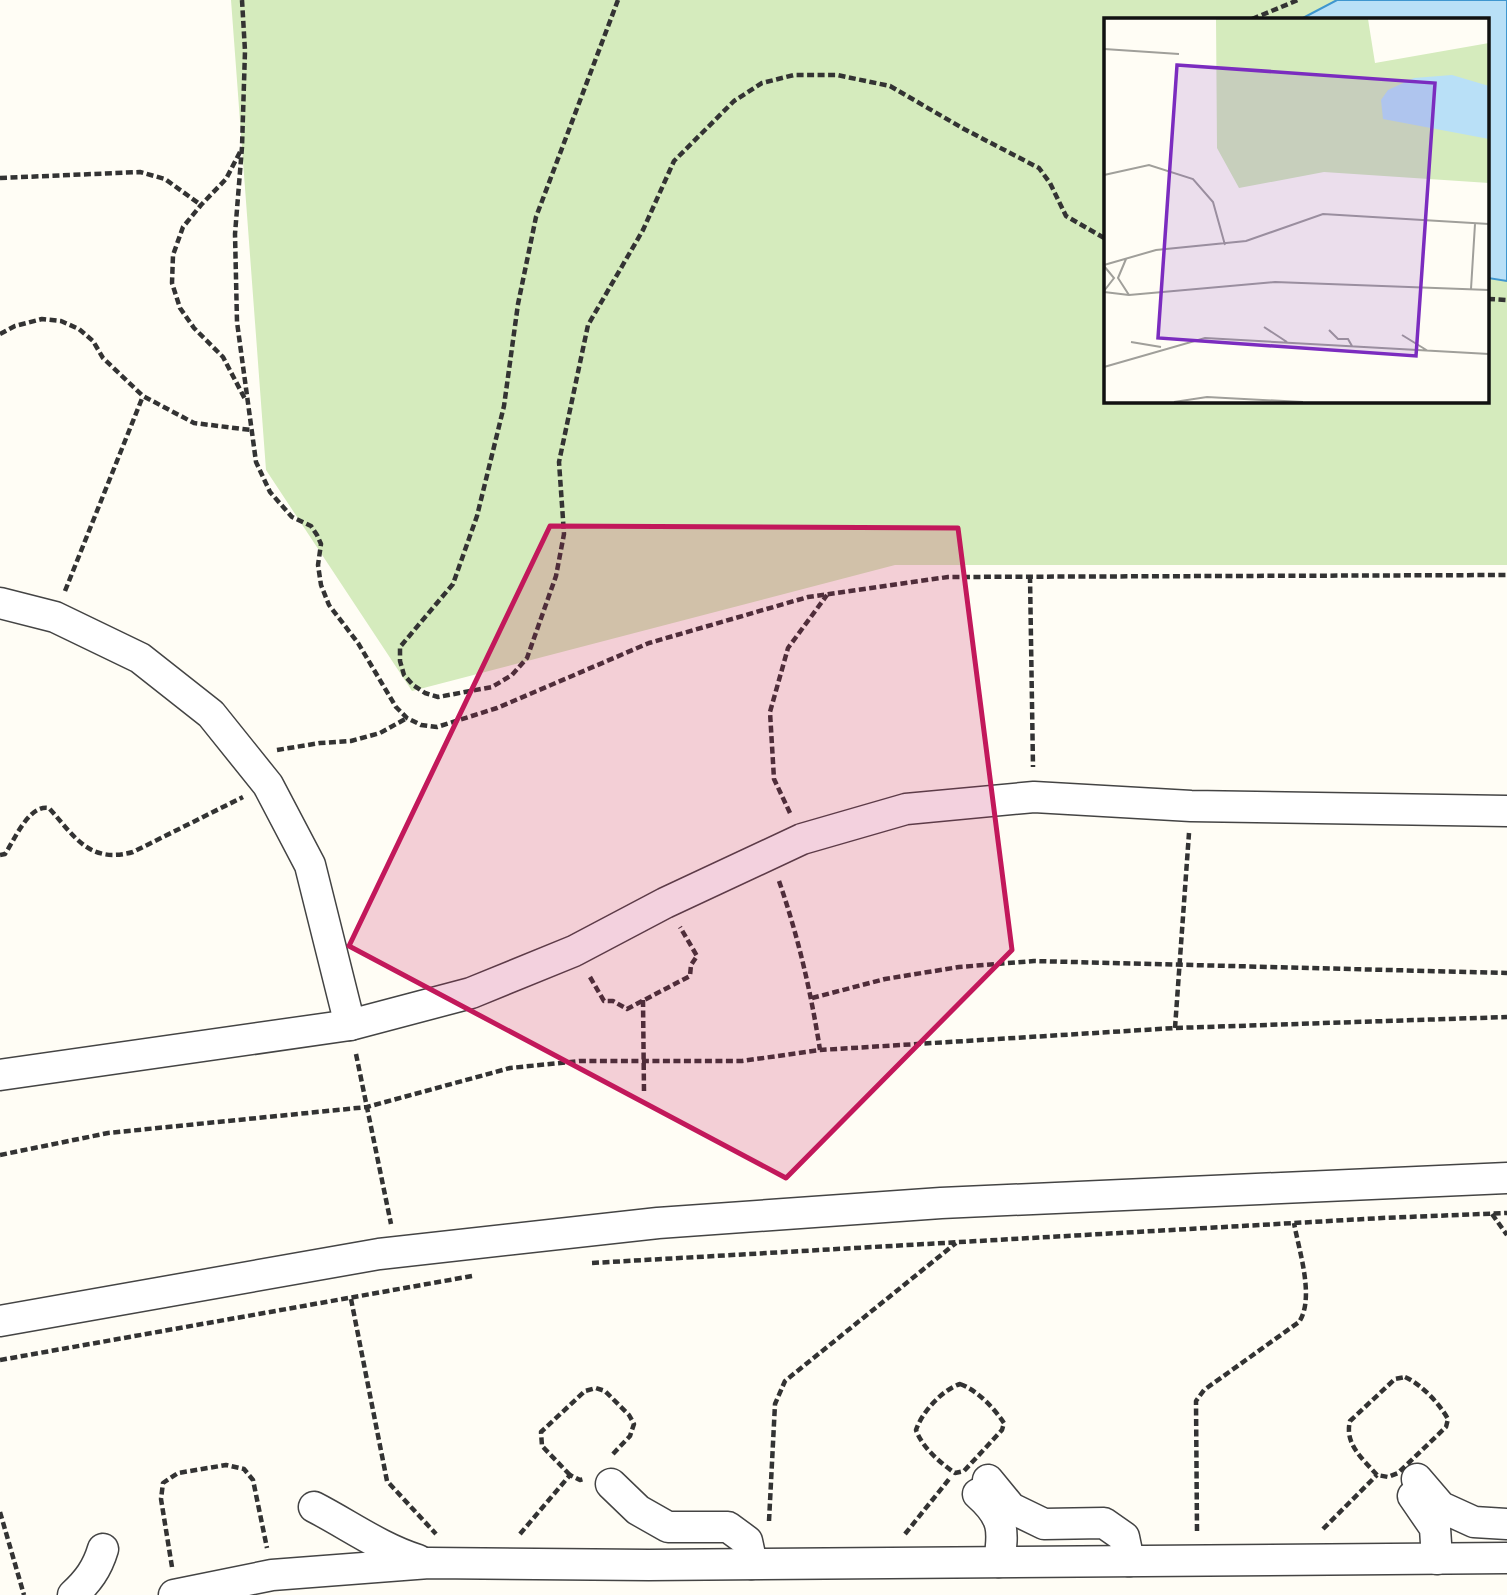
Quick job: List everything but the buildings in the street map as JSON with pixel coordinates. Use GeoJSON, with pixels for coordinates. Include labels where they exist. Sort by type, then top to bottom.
{"type":"FeatureCollection","features":[{"type":"Feature","properties":{"kind":"street"},"geometry":{"type":"LineString","coordinates":[[0,603],[55,617],[140,658],[211,714],[268,785],[310,865],[350,1025]]}},
{"type":"Feature","properties":{"kind":"street"},"geometry":{"type":"LineString","coordinates":[[0,1076],[350,1025],[471,993],[575,951],[665,903],[802,839],[906,809],[1034,797],[1191,806],[1507,811]]}},
{"type":"Feature","properties":{"kind":"street"},"geometry":{"type":"LineString","coordinates":[[0,1321],[397,1252],[658,1223],[914,1205],[1507,1178]]}},
{"type":"Feature","properties":{"kind":"street"},"geometry":{"type":"LineString","coordinates":[[605,1472],[638,1510],[668,1527],[728,1527],[747,1541],[760,1564]]}},
{"type":"Feature","properties":{"kind":"street"},"geometry":{"type":"LineString","coordinates":[[1437,1559],[1436,1528],[1412,1483],[1441,1507],[1474,1522],[1507,1524]]}},
{"type":"Feature","properties":{"kind":"street"},"geometry":{"type":"LineString","coordinates":[[999,1562],[1003,1534],[980,1484],[1011,1508],[1044,1524],[1104,1523],[1124,1537],[1129,1561]]}},
{"type":"Feature","properties":{"kind":"street"},"geometry":{"type":"LineString","coordinates":[[314,1507],[403,1555],[429,1563]]}},
{"type":"Feature","properties":{"kind":"street"},"geometry":{"type":"LineString","coordinates":[[73,1595],[88,1581],[98,1566],[103,1549]]}},
{"type":"Feature","properties":{"kind":"street"},"geometry":{"type":"LineString","coordinates":[[175,1595],[272,1574],[429,1563],[760,1564],[1507,1558]]}},
{"type":"Feature","properties":{"kind":"path"},"geometry":{"type":"LineString","coordinates":[[242,0],[245,51],[242,147],[235,234],[237,322],[256,463],[270,492],[292,517],[311,526],[317,535],[321,544],[318,565],[321,585],[329,605],[358,643],[396,707],[407,718],[421,725],[437,727],[497,708],[649,643],[808,597],[948,577],[1507,575]]}},
{"type":"Feature","properties":{"kind":"path"},"geometry":{"type":"LineString","coordinates":[[618,0],[536,217],[518,304],[504,406],[477,516],[453,584],[400,647],[404,674],[413,685],[425,693],[439,696],[492,687],[512,675],[527,657],[558,566],[564,534],[559,462],[588,325],[643,230],[674,162],[734,101],[762,83],[794,75],[836,75],[890,86],[1039,168],[1050,183],[1066,216],[1104,238]]}},
{"type":"Feature","properties":{"kind":"path"},"geometry":{"type":"LineString","coordinates":[[1254,18],[1298,0]]}},
{"type":"Feature","properties":{"kind":"path"},"geometry":{"type":"LineString","coordinates":[[242,147],[226,179],[183,227],[173,255],[172,283],[180,307],[194,328],[223,357],[247,403]]}},
{"type":"Feature","properties":{"kind":"path"},"geometry":{"type":"LineString","coordinates":[[0,178],[139,172],[165,179],[201,205]]}},
{"type":"Feature","properties":{"kind":"path"},"geometry":{"type":"LineString","coordinates":[[0,334],[15,326],[42,319],[61,321],[79,328],[93,341],[103,358],[143,396],[194,422],[251,430]]}},
{"type":"Feature","properties":{"kind":"path"},"geometry":{"type":"LineString","coordinates":[[55,617],[143,396]]}},
{"type":"Feature","properties":{"kind":"path"},"geometry":{"type":"LineString","coordinates":[[1030,576],[1034,797]]}},
{"type":"Feature","properties":{"kind":"path"},"geometry":{"type":"LineString","coordinates":[[802,839],[775,779],[770,712],[788,648],[827,594]]}},
{"type":"Feature","properties":{"kind":"path"},"geometry":{"type":"LineString","coordinates":[[245,756],[320,743],[351,741],[380,733],[407,718]]}},
{"type":"Feature","properties":{"kind":"path"},"geometry":{"type":"LineString","coordinates":[[0,855],[5,854],[32,813],[40,807],[49,808],[80,843],[91,851],[105,856],[119,856],[133,852],[268,785]]}},
{"type":"Feature","properties":{"kind":"path"},"geometry":{"type":"LineString","coordinates":[[1175,1028],[1191,806]]}},
{"type":"Feature","properties":{"kind":"path"},"geometry":{"type":"LineString","coordinates":[[769,853],[792,918],[812,998],[820,1050]]}},
{"type":"Feature","properties":{"kind":"path"},"geometry":{"type":"LineString","coordinates":[[575,951],[604,1001],[612,1001],[627,1009],[690,976],[691,965],[697,956],[665,903]]}},
{"type":"Feature","properties":{"kind":"path"},"geometry":{"type":"LineString","coordinates":[[812,998],[885,979],[959,967],[1034,961],[1507,973]]}},
{"type":"Feature","properties":{"kind":"path"},"geometry":{"type":"LineString","coordinates":[[643,1000],[644,1092]]}},
{"type":"Feature","properties":{"kind":"path"},"geometry":{"type":"LineString","coordinates":[[0,1155],[108,1133],[367,1107],[509,1068],[580,1061],[742,1061],[820,1050],[1175,1028],[1507,1017]]}},
{"type":"Feature","properties":{"kind":"path"},"geometry":{"type":"LineString","coordinates":[[350,1025],[397,1252]]}},
{"type":"Feature","properties":{"kind":"path"},"geometry":{"type":"LineString","coordinates":[[583,1263],[1507,1213]]}},
{"type":"Feature","properties":{"kind":"path"},"geometry":{"type":"LineString","coordinates":[[1491,1214],[1507,1235]]}},
{"type":"Feature","properties":{"kind":"path"},"geometry":{"type":"LineString","coordinates":[[1197,1560],[1196,1401],[1204,1390],[1299,1322],[1304,1314],[1307,1296],[1294,1223]]}},
{"type":"Feature","properties":{"kind":"path"},"geometry":{"type":"LineString","coordinates":[[760,1564],[775,1404],[785,1381],[957,1242]]}},
{"type":"Feature","properties":{"kind":"path"},"geometry":{"type":"LineString","coordinates":[[0,1360],[474,1276]]}},
{"type":"Feature","properties":{"kind":"path"},"geometry":{"type":"LineString","coordinates":[[351,1299],[382,1467],[387,1481],[464,1563]]}},
{"type":"Feature","properties":{"kind":"path"},"geometry":{"type":"LineString","coordinates":[[1405,1377],[1414,1381],[1444,1412],[1448,1419],[1446,1427],[1398,1473],[1388,1477],[1377,1475],[1349,1441],[1347,1430],[1350,1421],[1395,1379],[1405,1377]]}},
{"type":"Feature","properties":{"kind":"path"},"geometry":{"type":"LineString","coordinates":[[960,1384],[970,1388],[999,1415],[1003,1423],[1002,1430],[964,1471],[955,1473],[919,1439],[916,1430],[919,1420],[949,1388],[960,1384]]}},
{"type":"Feature","properties":{"kind":"path"},"geometry":{"type":"LineString","coordinates":[[596,1388],[605,1391],[629,1415],[634,1424],[630,1436],[605,1472],[580,1480],[570,1475],[542,1446],[541,1432],[585,1391],[596,1388]]}},
{"type":"Feature","properties":{"kind":"path"},"geometry":{"type":"LineString","coordinates":[[175,1595],[161,1499],[163,1483],[178,1473],[226,1465],[244,1469],[253,1480],[272,1574]]}},
{"type":"Feature","properties":{"kind":"path"},"geometry":{"type":"LineString","coordinates":[[494,1564],[570,1475]]}},
{"type":"Feature","properties":{"kind":"path"},"geometry":{"type":"LineString","coordinates":[[0,1511],[24,1595]]}},
{"type":"Feature","properties":{"kind":"highlighted area"},"geometry":{"type":"Polygon","coordinates":[[[550,526],[958,528],[1012,950],[786,1178],[349,946],[550,526]]]}},
{"type":"Feature","properties":{"kind":"green space"},"geometry":{"type":"Polygon","coordinates":[[[231,0],[1507,0],[1507,565],[895,565],[412,691],[266,470],[231,0]]]}},
{"type":"Feature","properties":{"kind":"water"},"geometry":{"type":"Polygon","coordinates":[[[1337,0],[1507,0],[1507,281],[1490,278],[1490,18],[1303,18],[1337,0]]]}}]}
